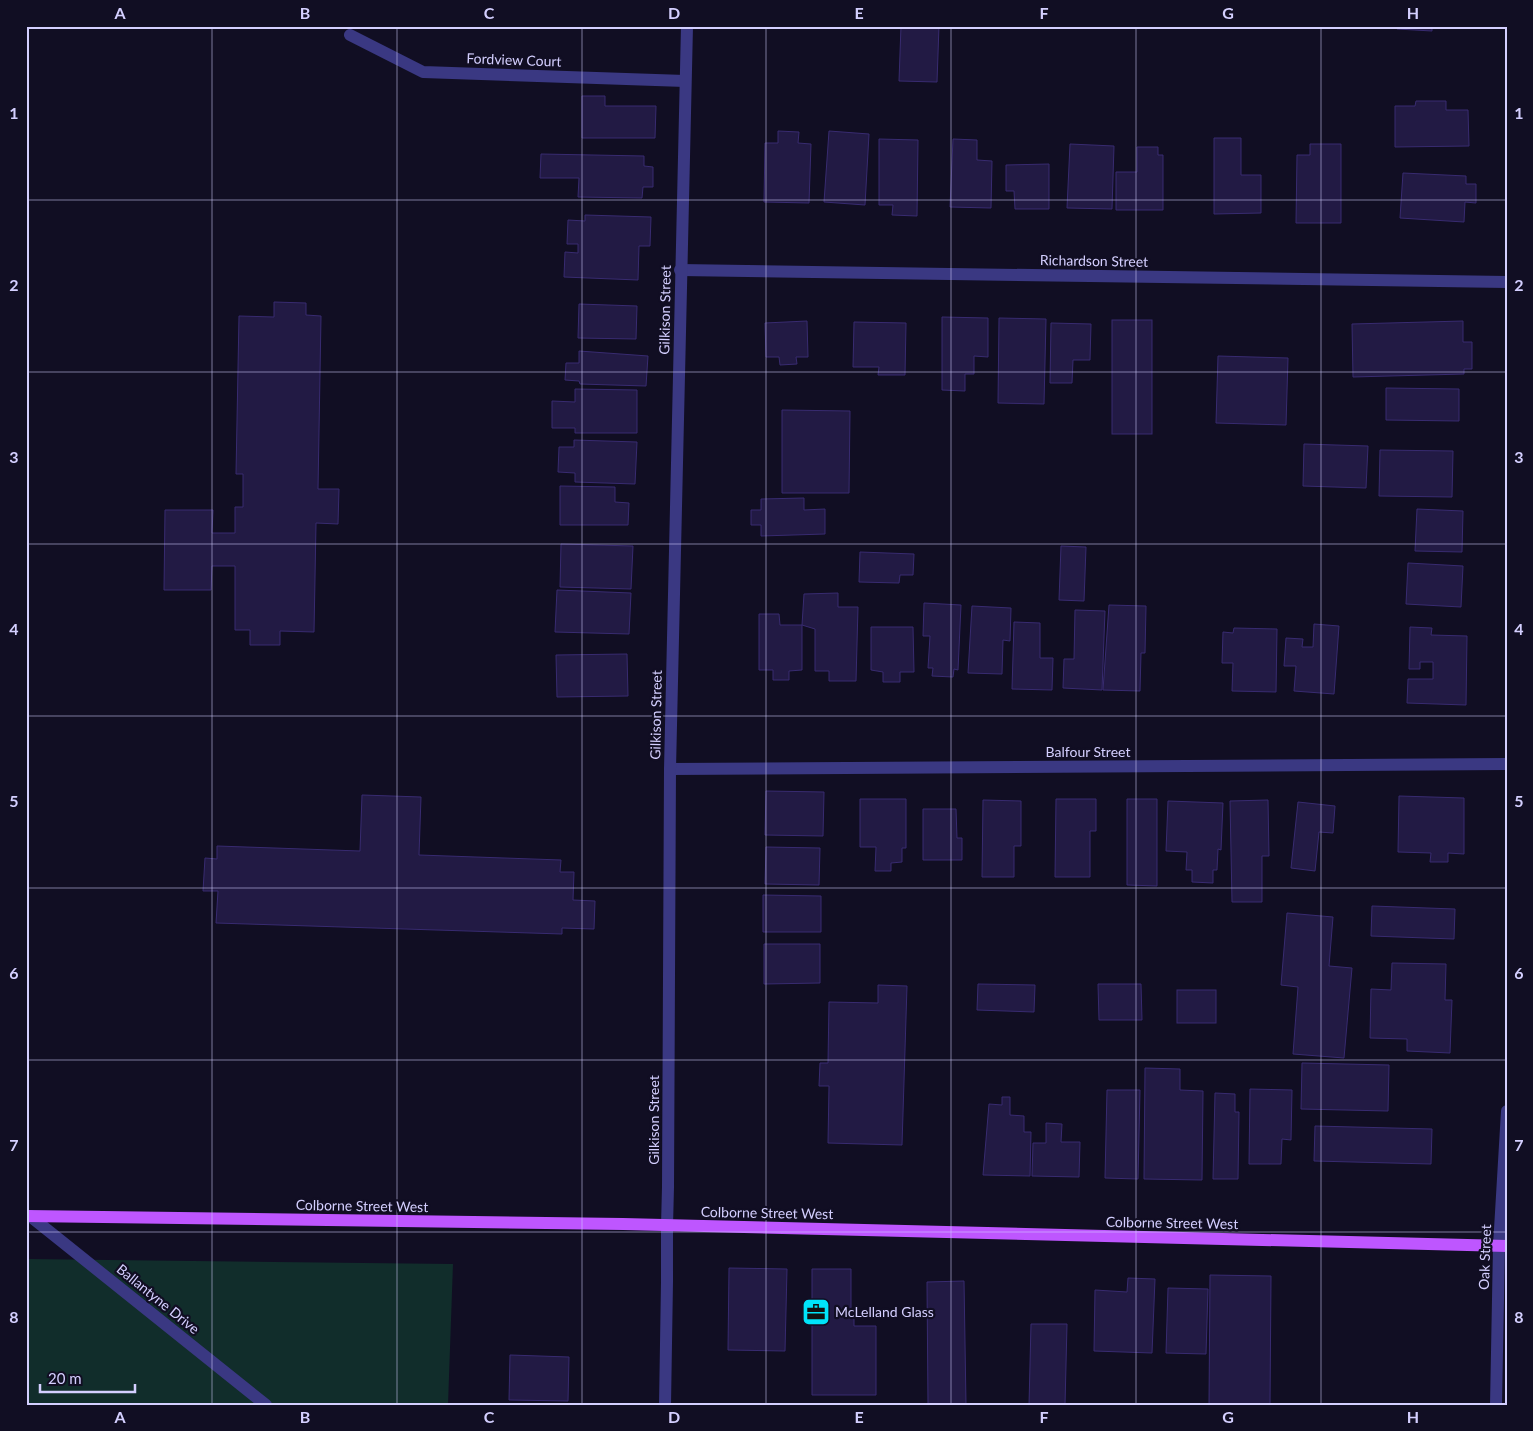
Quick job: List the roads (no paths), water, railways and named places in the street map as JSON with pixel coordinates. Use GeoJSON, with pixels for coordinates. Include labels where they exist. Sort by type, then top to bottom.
{"type":"FeatureCollection","features":[{"type":"Feature","properties":{"kind":"main road","name":"Colborne Street West"},"geometry":{"type":"LineString","coordinates":[[28,1216],[666,1226],[1503,1246]]}},
{"type":"Feature","properties":{"kind":"street","name":"Gilkison Street"},"geometry":{"type":"LineString","coordinates":[[665,1405],[670,769],[687,26]]}},
{"type":"Feature","properties":{"kind":"street","name":"Fordview Court"},"geometry":{"type":"LineString","coordinates":[[350,35],[423,72],[685,81]]}},
{"type":"Feature","properties":{"kind":"street","name":"Richardson Street"},"geometry":{"type":"LineString","coordinates":[[680,270],[1507,282]]}},
{"type":"Feature","properties":{"kind":"street","name":"Balfour Street"},"geometry":{"type":"LineString","coordinates":[[670,769],[1507,764]]}},
{"type":"Feature","properties":{"kind":"street","name":"Oak Street"},"geometry":{"type":"LineString","coordinates":[[1496,1405],[1507,1111]]}},
{"type":"Feature","properties":{"kind":"street","name":"Ballantyne Drive"},"geometry":{"type":"LineString","coordinates":[[28,1216],[266,1405]]}},
{"type":"Feature","properties":{"kind":"place","name":"McLelland Glass"},"geometry":{"type":"Point","coordinates":[816,1312]}}]}
